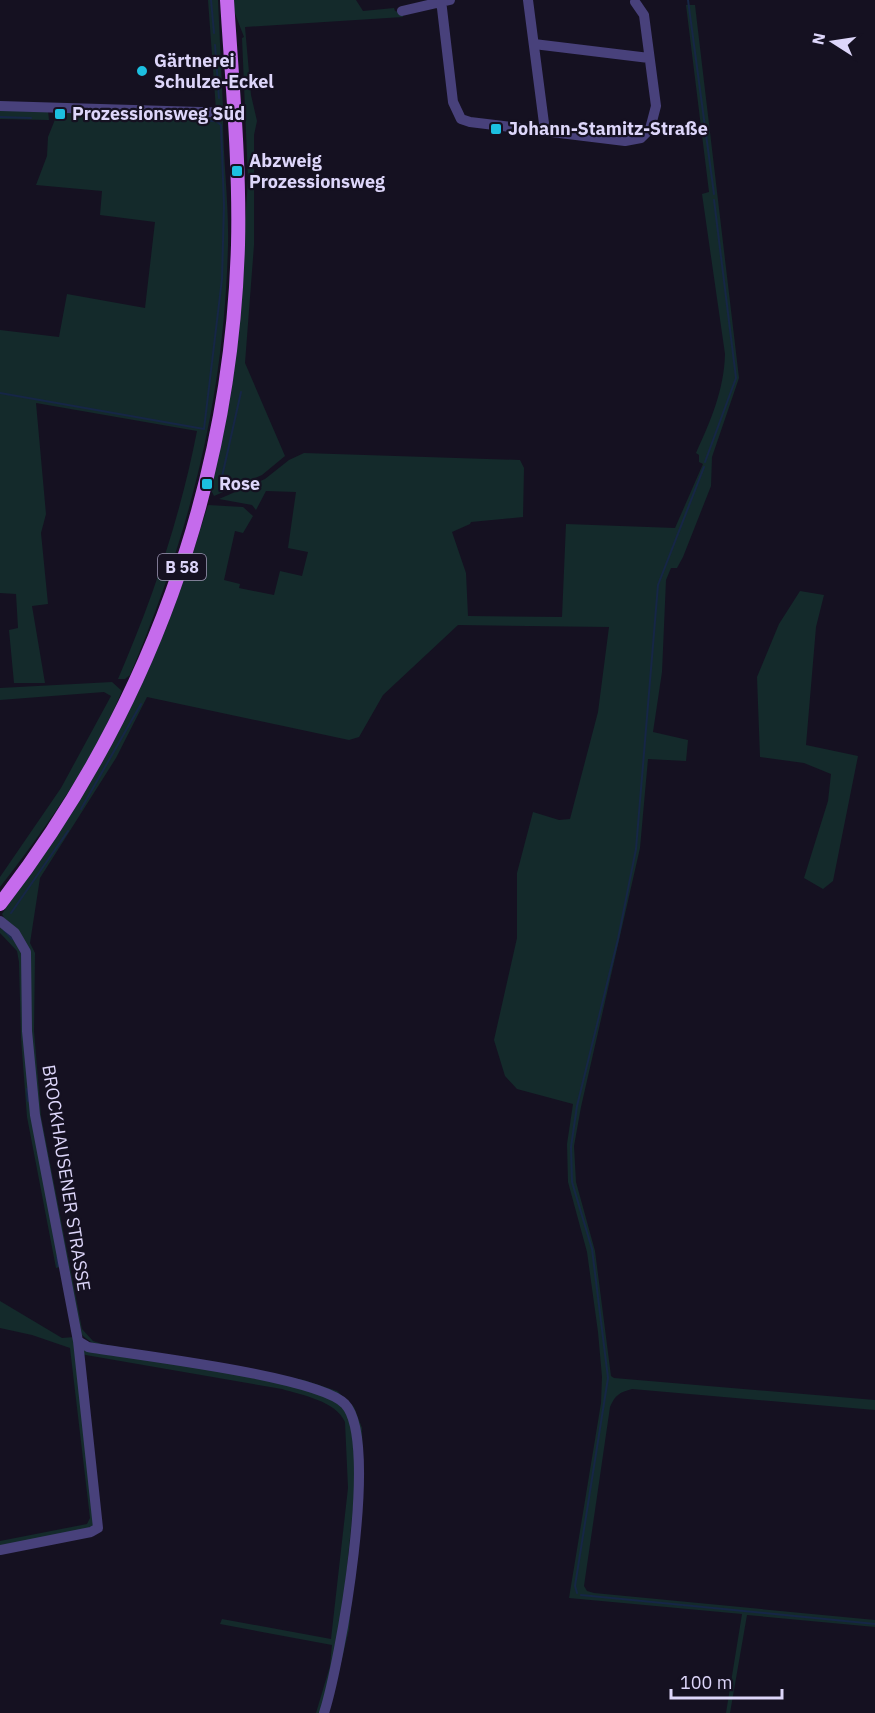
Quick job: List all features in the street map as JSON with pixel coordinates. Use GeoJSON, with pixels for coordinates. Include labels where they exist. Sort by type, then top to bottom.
{"type":"FeatureCollection","features":[{"type":"Feature","properties":{"kind":"main road","name":"B 58"},"geometry":{"type":"LineString","coordinates":[[0,904],[52,833],[105,745],[160,629],[197,518],[217,440],[233,329],[238,215],[227,0]]}},
{"type":"Feature","properties":{"kind":"street"},"geometry":{"type":"LineString","coordinates":[[528,0],[545,131]]}},
{"type":"Feature","properties":{"kind":"street"},"geometry":{"type":"LineString","coordinates":[[402,11],[444,1],[456,112],[461,119],[626,141],[641,138],[650,129],[656,106],[644,15],[635,2]]}},
{"type":"Feature","properties":{"kind":"street"},"geometry":{"type":"LineString","coordinates":[[534,44],[649,58]]}},
{"type":"Feature","properties":{"kind":"street"},"geometry":{"type":"LineString","coordinates":[[0,106],[234,113]]}},
{"type":"Feature","properties":{"kind":"street","name":"BROCKHAUSENER STRASSE"},"geometry":{"type":"LineString","coordinates":[[0,921],[15,933],[26,952],[27,1031],[35,1115],[78,1341],[98,1528],[91,1532],[0,1550]]}},
{"type":"Feature","properties":{"kind":"street"},"geometry":{"type":"LineString","coordinates":[[78,1341],[88,1347],[263,1375],[302,1385],[334,1396],[344,1403],[354,1417],[359,1448],[356,1522],[337,1669],[324,1713]]}},
{"type":"Feature","properties":{"kind":"green space"},"geometry":{"type":"Polygon","coordinates":[[[208,0],[218,0],[223,108],[216,110],[208,0]]]}},
{"type":"Feature","properties":{"kind":"green space"},"geometry":{"type":"Polygon","coordinates":[[[233,0],[356,0],[363,11],[394,8],[395,11],[402,13],[403,17],[245,27],[251,95],[257,121],[254,135],[254,245],[245,363],[285,456],[262,475],[214,496],[211,490],[232,388],[248,179],[242,38],[244,37],[234,11],[233,0]]]}},
{"type":"Feature","properties":{"kind":"green space"},"geometry":{"type":"Polygon","coordinates":[[[686,5],[695,5],[739,378],[712,457],[711,486],[683,557],[677,568],[671,568],[666,580],[662,672],[653,732],[688,740],[686,761],[648,759],[640,848],[574,1146],[576,1182],[595,1251],[611,1376],[875,1400],[875,1410],[632,1389],[621,1393],[610,1407],[584,1586],[587,1591],[594,1593],[875,1620],[875,1627],[747,1615],[730,1713],[726,1713],[742,1614],[569,1598],[601,1403],[602,1377],[587,1252],[568,1182],[567,1144],[573,1104],[517,1089],[505,1076],[494,1040],[517,938],[517,873],[533,812],[559,820],[570,819],[598,712],[609,627],[458,625],[383,695],[359,737],[349,740],[147,697],[116,758],[40,878],[30,943],[35,953],[34,1031],[41,1116],[82,1329],[93,1341],[102,1344],[304,1380],[337,1391],[354,1407],[362,1428],[363,1478],[349,1629],[329,1713],[339,1669],[360,1429],[352,1409],[336,1394],[96,1346],[78,1332],[37,1116],[30,1032],[30,967],[2,914],[79,800],[138,692],[190,562],[208,505],[243,507],[253,516],[243,533],[235,531],[224,580],[240,584],[239,588],[274,595],[280,571],[302,576],[308,552],[288,548],[296,492],[266,491],[256,510],[252,505],[219,499],[265,479],[289,460],[304,453],[520,460],[524,468],[523,517],[471,522],[452,532],[466,573],[468,616],[562,617],[566,524],[675,528],[703,464],[699,462],[699,455],[696,453],[712,417],[722,380],[725,354],[702,194],[709,192],[686,5]]]}},
{"type":"Feature","properties":{"kind":"green space"},"geometry":{"type":"Polygon","coordinates":[[[0,109],[48,111],[49,120],[0,119],[0,109]]]}},
{"type":"Feature","properties":{"kind":"green space"},"geometry":{"type":"Polygon","coordinates":[[[58,112],[223,118],[228,230],[225,303],[211,412],[200,465],[170,570],[130,675],[125,679],[118,679],[143,618],[174,526],[197,431],[36,403],[46,514],[41,533],[48,604],[32,606],[45,683],[14,683],[9,630],[18,628],[16,594],[0,593],[0,330],[59,337],[67,294],[145,308],[155,222],[100,215],[102,191],[36,185],[47,156],[48,137],[58,112]]]}},
{"type":"Feature","properties":{"kind":"green space"},"geometry":{"type":"Polygon","coordinates":[[[800,591],[824,595],[816,627],[806,745],[858,756],[833,881],[823,889],[804,878],[828,801],[831,774],[804,763],[760,757],[757,677],[779,624],[800,591]]]}},
{"type":"Feature","properties":{"kind":"green space"},"geometry":{"type":"Polygon","coordinates":[[[112,682],[122,691],[97,743],[52,817],[0,887],[0,877],[61,788],[111,696],[104,692],[0,700],[0,688],[112,682]]]}},
{"type":"Feature","properties":{"kind":"green space"},"geometry":{"type":"Polygon","coordinates":[[[0,927],[13,935],[23,952],[25,1031],[61,1267],[56,1268],[27,1117],[21,1038],[19,962],[17,951],[0,933],[0,927]]]}},
{"type":"Feature","properties":{"kind":"green space"},"geometry":{"type":"Polygon","coordinates":[[[0,1301],[62,1338],[74,1337],[96,1518],[92,1527],[0,1548],[0,1541],[87,1524],[90,1518],[70,1348],[32,1335],[0,1328],[0,1301]]]}},
{"type":"Feature","properties":{"kind":"green space"},"geometry":{"type":"Polygon","coordinates":[[[83,1349],[262,1378],[333,1398],[351,1417],[356,1478],[341,1628],[322,1713],[316,1713],[330,1666],[332,1645],[220,1624],[222,1619],[331,1639],[348,1488],[345,1422],[341,1415],[318,1400],[282,1389],[80,1354],[83,1349]]]}},
{"type":"Feature","properties":{"kind":"waterway"},"geometry":{"type":"LineString","coordinates":[[211,0],[214,33]]}},
{"type":"Feature","properties":{"kind":"waterway"},"geometry":{"type":"LineString","coordinates":[[688,0],[714,194]]}},
{"type":"Feature","properties":{"kind":"waterway"},"geometry":{"type":"LineString","coordinates":[[215,45],[219,98]]}},
{"type":"Feature","properties":{"kind":"waterway"},"geometry":{"type":"LineString","coordinates":[[0,117],[31,118]]}},
{"type":"Feature","properties":{"kind":"waterway"},"geometry":{"type":"LineString","coordinates":[[0,393],[204,429],[222,279],[224,205],[221,125],[216,121],[199,121]]}},
{"type":"Feature","properties":{"kind":"waterway"},"geometry":{"type":"LineString","coordinates":[[705,462],[736,378],[714,200]]}},
{"type":"Feature","properties":{"kind":"waterway"},"geometry":{"type":"LineString","coordinates":[[219,490],[241,392]]}},
{"type":"Feature","properties":{"kind":"waterway"},"geometry":{"type":"LineString","coordinates":[[577,1593],[575,1586],[608,1378],[592,1249],[572,1182],[571,1147],[577,1106],[618,939],[636,849],[658,585],[704,467]]}},
{"type":"Feature","properties":{"kind":"waterway"},"geometry":{"type":"LineString","coordinates":[[81,809],[141,704]]}},
{"type":"Feature","properties":{"kind":"waterway"},"geometry":{"type":"LineString","coordinates":[[11,913],[68,831]]}},
{"type":"Feature","properties":{"kind":"waterway"},"geometry":{"type":"LineString","coordinates":[[4,930],[12,939]]}},
{"type":"Feature","properties":{"kind":"waterway"},"geometry":{"type":"LineString","coordinates":[[27,1089],[28,1101]]}},
{"type":"Feature","properties":{"kind":"waterway"},"geometry":{"type":"LineString","coordinates":[[57,1257],[58,1266]]}},
{"type":"Feature","properties":{"kind":"waterway"},"geometry":{"type":"LineString","coordinates":[[581,1595],[875,1624]]}},
{"type":"Feature","properties":{"kind":"place","name":"Gärtnerei Schulze-Eckel"},"geometry":{"type":"Point","coordinates":[142,71]}},
{"type":"Feature","properties":{"kind":"place","name":"Prozessionsweg Süd"},"geometry":{"type":"Point","coordinates":[60,114]}},
{"type":"Feature","properties":{"kind":"place","name":"Johann-Stamitz-Straße"},"geometry":{"type":"Point","coordinates":[496,129]}},
{"type":"Feature","properties":{"kind":"place","name":"Abzweig Prozessionsweg"},"geometry":{"type":"Point","coordinates":[237,171]}},
{"type":"Feature","properties":{"kind":"place","name":"Rose"},"geometry":{"type":"Point","coordinates":[207,484]}}]}
